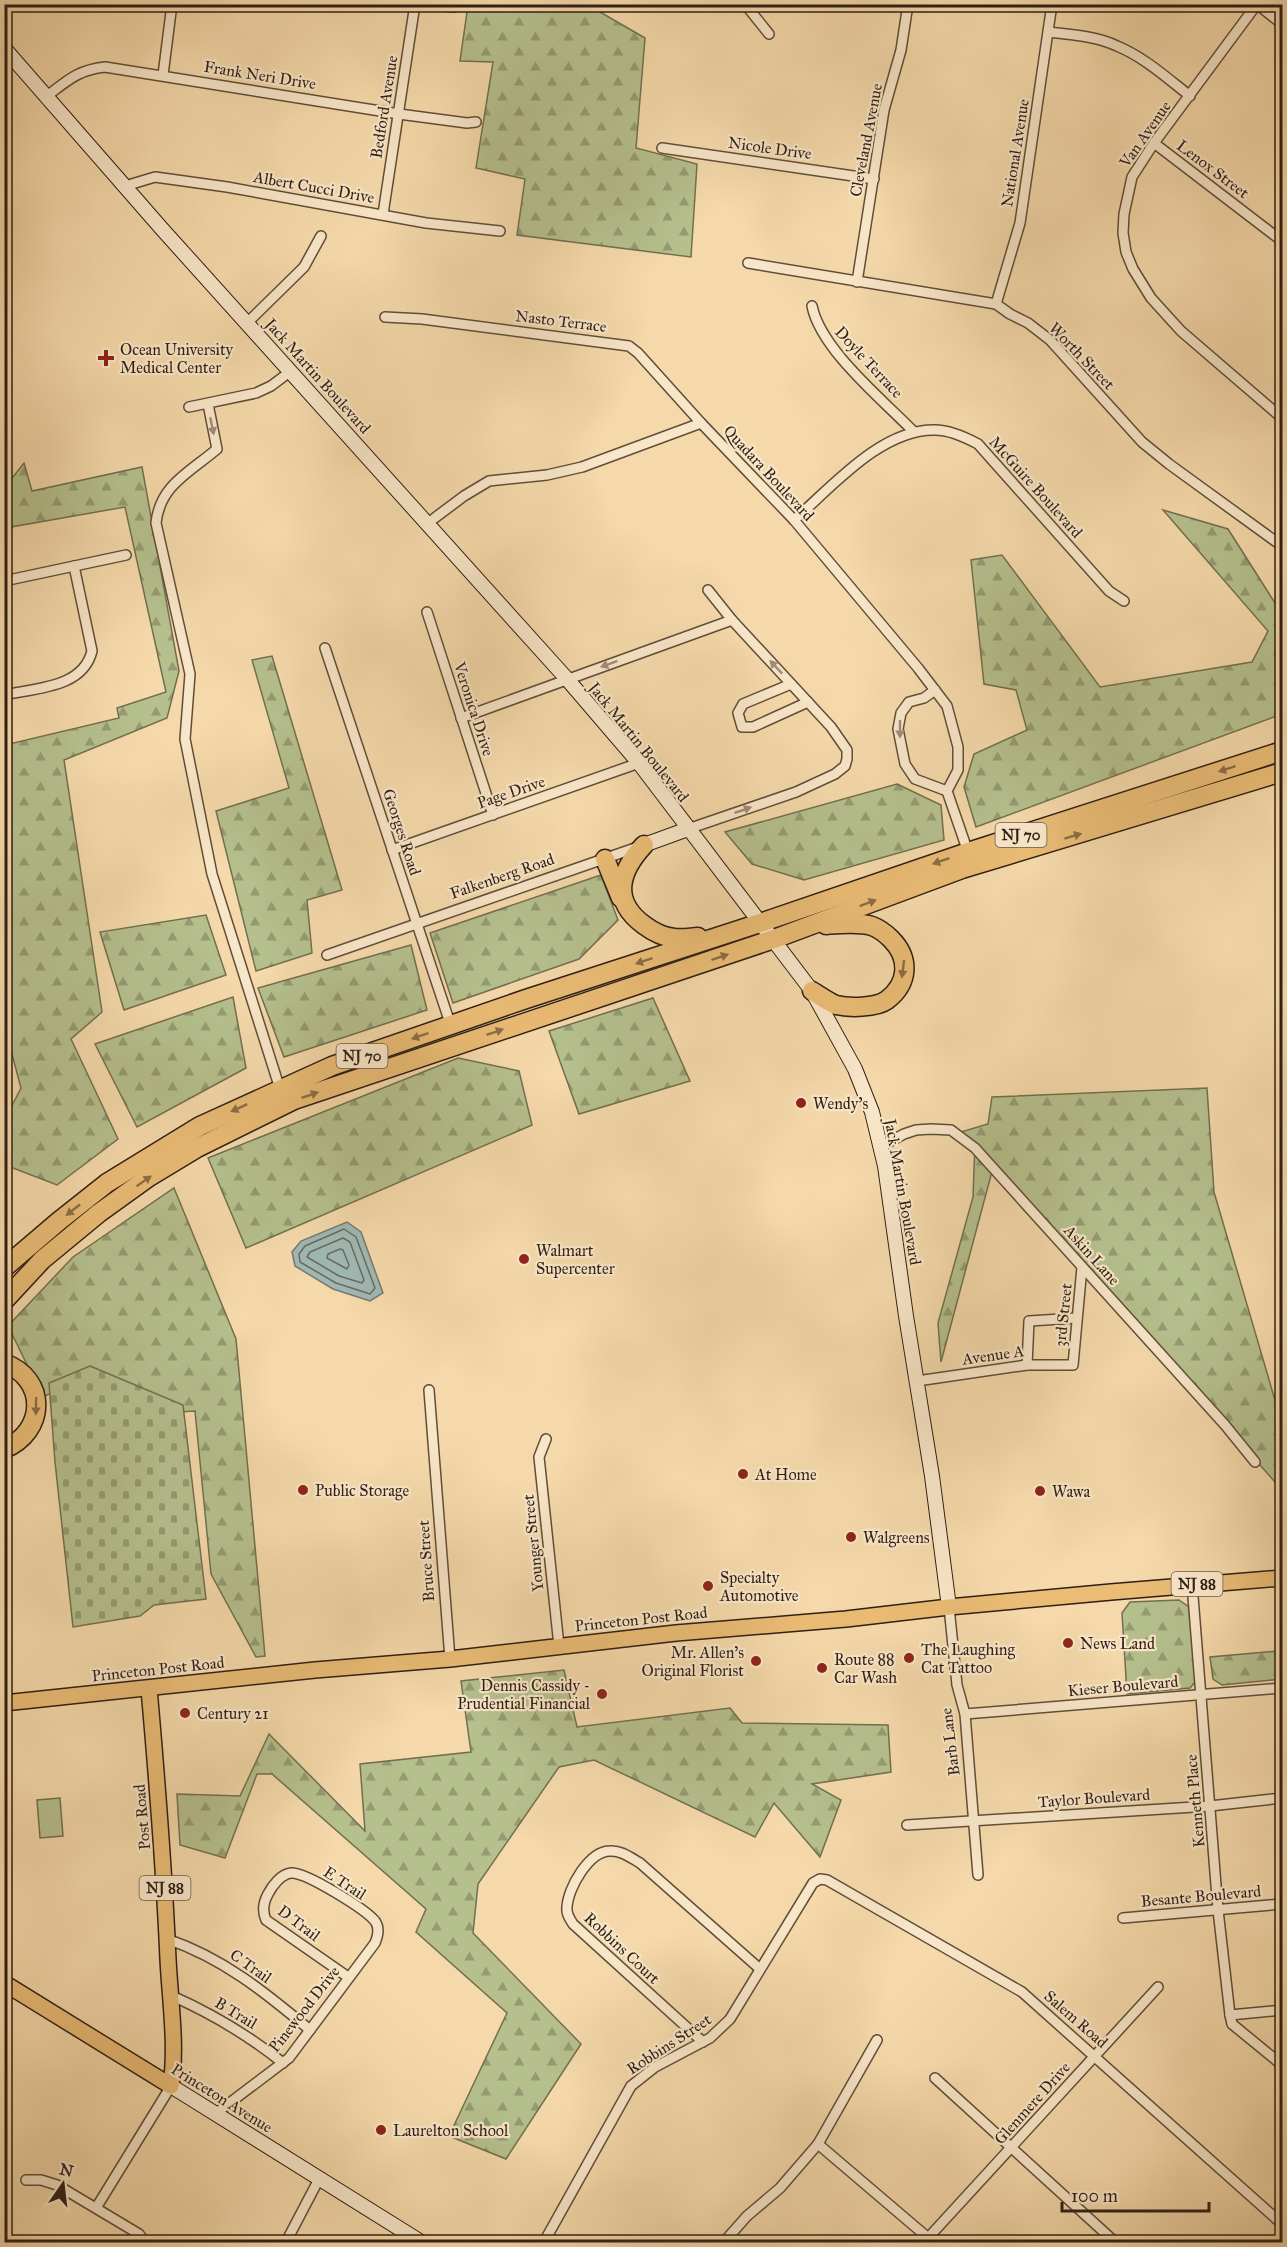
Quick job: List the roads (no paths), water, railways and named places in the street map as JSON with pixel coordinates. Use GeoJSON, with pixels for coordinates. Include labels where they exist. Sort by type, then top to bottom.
{"type":"FeatureCollection","features":[{"type":"Feature","properties":{"kind":"highway","name":"NJ 70"},"geometry":{"type":"LineString","coordinates":[[4,1268],[58,1221],[107,1183],[200,1126],[332,1066],[968,852],[1282,752]]}},
{"type":"Feature","properties":{"kind":"highway","name":"NJ 70"},"geometry":{"type":"LineString","coordinates":[[4,1301],[42,1260],[99,1213],[150,1177],[197,1148],[294,1100],[774,939],[962,869],[1282,772]]}},
{"type":"Feature","properties":{"kind":"highway"},"geometry":{"type":"LineString","coordinates":[[623,902],[622,884],[627,869],[634,856],[644,845]]}},
{"type":"Feature","properties":{"kind":"highway"},"geometry":{"type":"LineString","coordinates":[[605,859],[623,902],[634,918],[651,930],[674,938],[718,937]]}},
{"type":"Feature","properties":{"kind":"highway"},"geometry":{"type":"LineString","coordinates":[[809,926],[852,924],[873,926],[885,933],[896,944],[903,955],[905,967],[901,982],[886,1001],[880,1003],[856,1006],[836,1005],[812,991]]}},
{"type":"Feature","properties":{"kind":"highway"},"geometry":{"type":"LineString","coordinates":[[4,1363],[18,1370],[25,1377],[37,1397],[34,1423],[19,1441],[4,1449]]}},
{"type":"Feature","properties":{"kind":"main road","name":"Princeton Post Road"},"geometry":{"type":"LineString","coordinates":[[4,1702],[149,1689],[315,1670],[450,1659],[676,1633],[846,1619],[1192,1584],[1282,1578]]}},
{"type":"Feature","properties":{"kind":"main road","name":"Post Road"},"geometry":{"type":"LineString","coordinates":[[149,1689],[162,1842],[173,2071],[171,2086]]}},
{"type":"Feature","properties":{"kind":"main road","name":"Princeton Avenue"},"geometry":{"type":"LineString","coordinates":[[4,1983],[171,2086]]}},
{"type":"Feature","properties":{"kind":"street"},"geometry":{"type":"LineString","coordinates":[[163,75],[172,4]]}},
{"type":"Feature","properties":{"kind":"street","name":"Bedford Avenue"},"geometry":{"type":"LineString","coordinates":[[383,214],[415,4]]}},
{"type":"Feature","properties":{"kind":"street"},"geometry":{"type":"LineString","coordinates":[[427,4],[454,7]]}},
{"type":"Feature","properties":{"kind":"street"},"geometry":{"type":"LineString","coordinates":[[746,4],[769,34]]}},
{"type":"Feature","properties":{"kind":"street","name":"Cleveland Avenue"},"geometry":{"type":"LineString","coordinates":[[857,282],[884,110],[901,50],[908,4]]}},
{"type":"Feature","properties":{"kind":"street","name":"National Avenue"},"geometry":{"type":"LineString","coordinates":[[996,304],[1020,223],[1052,4]]}},
{"type":"Feature","properties":{"kind":"street"},"geometry":{"type":"LineString","coordinates":[[1257,4],[1282,24]]}},
{"type":"Feature","properties":{"kind":"street","name":"Van Avenue"},"geometry":{"type":"LineString","coordinates":[[1257,4],[1154,143],[1132,177],[1124,214],[1123,233],[1126,252],[1133,269],[1151,298],[1181,331],[1282,418]]}},
{"type":"Feature","properties":{"kind":"street"},"geometry":{"type":"LineString","coordinates":[[1049,32],[1092,38],[1116,45],[1137,55],[1190,96]]}},
{"type":"Feature","properties":{"kind":"street","name":"Jack Martin Boulevard"},"geometry":{"type":"LineString","coordinates":[[4,48],[567,679],[639,763],[812,991],[855,1069],[872,1112],[887,1176],[949,1607]]}},
{"type":"Feature","properties":{"kind":"street","name":"Frank Neri Drive"},"geometry":{"type":"LineString","coordinates":[[46,96],[86,69],[105,67],[399,114],[466,123],[476,122]]}},
{"type":"Feature","properties":{"kind":"street","name":"Lenox Street"},"geometry":{"type":"LineString","coordinates":[[1154,143],[1282,242]]}},
{"type":"Feature","properties":{"kind":"street","name":"Nicole Drive"},"geometry":{"type":"LineString","coordinates":[[662,148],[874,179]]}},
{"type":"Feature","properties":{"kind":"street","name":"Albert Cucci Drive"},"geometry":{"type":"LineString","coordinates":[[125,186],[155,177],[426,223],[500,231]]}},
{"type":"Feature","properties":{"kind":"street"},"geometry":{"type":"LineString","coordinates":[[248,322],[304,267],[321,236]]}},
{"type":"Feature","properties":{"kind":"street","name":"Worth Street"},"geometry":{"type":"LineString","coordinates":[[747,263],[996,304],[1028,323],[1050,340],[1151,449],[1282,546]]}},
{"type":"Feature","properties":{"kind":"street","name":"Doyle Terrace"},"geometry":{"type":"LineString","coordinates":[[812,306],[823,334],[839,356],[914,432]]}},
{"type":"Feature","properties":{"kind":"street","name":"Nasto Terrace"},"geometry":{"type":"LineString","coordinates":[[385,317],[629,346],[701,423]]}},
{"type":"Feature","properties":{"kind":"street"},"geometry":{"type":"LineString","coordinates":[[189,407],[256,393],[271,387],[291,371]]}},
{"type":"Feature","properties":{"kind":"street"},"geometry":{"type":"LineString","coordinates":[[208,404],[217,449],[171,485],[158,508],[156,523],[190,674],[185,739],[212,874],[280,1089]]}},
{"type":"Feature","properties":{"kind":"street","name":"Quadara Boulevard"},"geometry":{"type":"LineString","coordinates":[[428,523],[464,496],[489,481],[547,475],[582,467],[701,423],[794,520],[946,706],[958,747],[958,770],[947,791]]}},
{"type":"Feature","properties":{"kind":"street","name":"McGuire Boulevard"},"geometry":{"type":"LineString","coordinates":[[794,520],[875,449],[914,432],[937,430],[961,436],[978,444],[1109,591],[1124,601]]}},
{"type":"Feature","properties":{"kind":"street"},"geometry":{"type":"LineString","coordinates":[[4,581],[126,555]]}},
{"type":"Feature","properties":{"kind":"street"},"geometry":{"type":"LineString","coordinates":[[4,695],[63,683],[78,675],[90,661],[92,651],[74,566]]}},
{"type":"Feature","properties":{"kind":"street"},"geometry":{"type":"LineString","coordinates":[[688,829],[796,792],[836,774],[845,766],[847,750],[831,728],[732,620],[708,590]]}},
{"type":"Feature","properties":{"kind":"street","name":"Veronica Drive"},"geometry":{"type":"LineString","coordinates":[[427,612],[493,814]]}},
{"type":"Feature","properties":{"kind":"street"},"geometry":{"type":"LineString","coordinates":[[461,718],[732,620]]}},
{"type":"Feature","properties":{"kind":"street","name":"Georges Road"},"geometry":{"type":"LineString","coordinates":[[325,648],[451,1026]]}},
{"type":"Feature","properties":{"kind":"street"},"geometry":{"type":"LineString","coordinates":[[791,684],[739,707],[738,713],[742,727],[753,727],[808,702]]}},
{"type":"Feature","properties":{"kind":"street"},"geometry":{"type":"LineString","coordinates":[[935,690],[924,698],[909,702],[901,713],[898,729],[904,764],[915,778],[947,791],[968,852]]}},
{"type":"Feature","properties":{"kind":"street","name":"Page Drive"},"geometry":{"type":"LineString","coordinates":[[392,850],[639,763]]}},
{"type":"Feature","properties":{"kind":"street","name":"Falkenberg Road"},"geometry":{"type":"LineString","coordinates":[[327,955],[688,829]]}},
{"type":"Feature","properties":{"kind":"street","name":"Askin Lane"},"geometry":{"type":"LineString","coordinates":[[880,1147],[893,1138],[916,1130],[951,1130],[975,1148],[1225,1425],[1255,1462]]}},
{"type":"Feature","properties":{"kind":"street","name":"3rd Street"},"geometry":{"type":"LineString","coordinates":[[1072,1365],[1082,1267]]}},
{"type":"Feature","properties":{"kind":"street"},"geometry":{"type":"LineString","coordinates":[[1027,1365],[1029,1321],[1077,1318]]}},
{"type":"Feature","properties":{"kind":"street","name":"Avenue A"},"geometry":{"type":"LineString","coordinates":[[917,1380],[1027,1365],[1072,1365]]}},
{"type":"Feature","properties":{"kind":"street","name":"Bruce Street"},"geometry":{"type":"LineString","coordinates":[[429,1390],[450,1659]]}},
{"type":"Feature","properties":{"kind":"street","name":"Younger Street"},"geometry":{"type":"LineString","coordinates":[[546,1439],[539,1457],[559,1646]]}},
{"type":"Feature","properties":{"kind":"street","name":"Kenneth Place"},"geometry":{"type":"LineString","coordinates":[[1192,1584],[1218,1910],[1230,2015]]}},
{"type":"Feature","properties":{"kind":"street","name":"Barb Lane"},"geometry":{"type":"LineString","coordinates":[[949,1607],[957,1685],[965,1714],[978,1875]]}},
{"type":"Feature","properties":{"kind":"street","name":"Kieser Boulevard"},"geometry":{"type":"LineString","coordinates":[[965,1714],[1282,1688]]}},
{"type":"Feature","properties":{"kind":"street","name":"Taylor Boulevard"},"geometry":{"type":"LineString","coordinates":[[907,1825],[1210,1806],[1282,1798]]}},
{"type":"Feature","properties":{"kind":"street","name":"Robbins Court"},"geometry":{"type":"LineString","coordinates":[[703,2042],[573,1924],[568,1916],[567,1907],[570,1892],[579,1874],[602,1852],[619,1852],[640,1863],[760,1969]]}},
{"type":"Feature","properties":{"kind":"street","name":"E Trail"},"geometry":{"type":"LineString","coordinates":[[262,1912],[269,1891],[283,1875],[289,1873],[307,1876],[361,1910],[375,1922],[378,1935]]}},
{"type":"Feature","properties":{"kind":"street","name":"Robbins Street"},"geometry":{"type":"LineString","coordinates":[[544,2242],[631,2086],[655,2067],[721,2030],[813,1883],[820,1879]]}},
{"type":"Feature","properties":{"kind":"street","name":"Salem Road"},"geometry":{"type":"LineString","coordinates":[[820,1879],[827,1880],[1012,1985],[1096,2056],[1282,2224]]}},
{"type":"Feature","properties":{"kind":"street","name":"Besante Boulevard"},"geometry":{"type":"LineString","coordinates":[[1123,1918],[1282,1904]]}},
{"type":"Feature","properties":{"kind":"street","name":"D Trail"},"geometry":{"type":"LineString","coordinates":[[262,1912],[266,1920],[348,1977]]}},
{"type":"Feature","properties":{"kind":"street","name":"Pinewood Drive"},"geometry":{"type":"LineString","coordinates":[[215,2114],[289,2058],[375,1943],[378,1935]]}},
{"type":"Feature","properties":{"kind":"street","name":"C Trail"},"geometry":{"type":"LineString","coordinates":[[167,1939],[194,1948],[223,1963],[265,1993],[310,2031]]}},
{"type":"Feature","properties":{"kind":"street","name":"Glenmere Drive"},"geometry":{"type":"LineString","coordinates":[[930,2240],[1158,1987]]}},
{"type":"Feature","properties":{"kind":"street","name":"B Trail"},"geometry":{"type":"LineString","coordinates":[[170,1995],[197,2007],[249,2037],[283,2063]]}},
{"type":"Feature","properties":{"kind":"street"},"geometry":{"type":"LineString","coordinates":[[1282,2010],[1230,2015],[1232,2024],[1282,2065]]}},
{"type":"Feature","properties":{"kind":"street"},"geometry":{"type":"LineString","coordinates":[[723,2242],[747,2216],[780,2188],[818,2144],[877,2040]]}},
{"type":"Feature","properties":{"kind":"street"},"geometry":{"type":"LineString","coordinates":[[935,2078],[1115,2242]]}},
{"type":"Feature","properties":{"kind":"street"},"geometry":{"type":"LineString","coordinates":[[96,2208],[171,2086]]}},
{"type":"Feature","properties":{"kind":"street","name":"Princeton Avenue"},"geometry":{"type":"LineString","coordinates":[[171,2086],[319,2179],[402,2237],[421,2242]]}},
{"type":"Feature","properties":{"kind":"street"},"geometry":{"type":"LineString","coordinates":[[818,2144],[930,2240]]}},
{"type":"Feature","properties":{"kind":"street"},"geometry":{"type":"LineString","coordinates":[[286,2242],[319,2179]]}},
{"type":"Feature","properties":{"kind":"street"},"geometry":{"type":"LineString","coordinates":[[26,2180],[41,2180],[57,2184],[139,2234],[145,2242]]}},
{"type":"Feature","properties":{"kind":"water"},"geometry":{"type":"Polygon","coordinates":[[[347,1222],[361,1232],[383,1293],[370,1301],[333,1289],[295,1266],[292,1252],[301,1241],[347,1222]]]}},
{"type":"Feature","properties":{"kind":"place","name":"Ocean University Medical Center"},"geometry":{"type":"Point","coordinates":[106,358]}},
{"type":"Feature","properties":{"kind":"place","name":"Wendy's"},"geometry":{"type":"Point","coordinates":[801,1103]}},
{"type":"Feature","properties":{"kind":"place","name":"Walmart Supercenter"},"geometry":{"type":"Point","coordinates":[524,1259]}},
{"type":"Feature","properties":{"kind":"place","name":"At Home"},"geometry":{"type":"Point","coordinates":[743,1474]}},
{"type":"Feature","properties":{"kind":"place","name":"Public Storage"},"geometry":{"type":"Point","coordinates":[303,1490]}},
{"type":"Feature","properties":{"kind":"place","name":"Wawa"},"geometry":{"type":"Point","coordinates":[1040,1491]}},
{"type":"Feature","properties":{"kind":"place","name":"Walgreens"},"geometry":{"type":"Point","coordinates":[851,1537]}},
{"type":"Feature","properties":{"kind":"place","name":"Specialty Automotive"},"geometry":{"type":"Point","coordinates":[708,1586]}},
{"type":"Feature","properties":{"kind":"place","name":"News Land"},"geometry":{"type":"Point","coordinates":[1068,1643]}},
{"type":"Feature","properties":{"kind":"place","name":"The Laughing Cat Tattoo"},"geometry":{"type":"Point","coordinates":[909,1658]}},
{"type":"Feature","properties":{"kind":"place","name":"Mr. Allen's Original Florist"},"geometry":{"type":"Point","coordinates":[756,1661]}},
{"type":"Feature","properties":{"kind":"place","name":"Route 88 Car Wash"},"geometry":{"type":"Point","coordinates":[822,1668]}},
{"type":"Feature","properties":{"kind":"place","name":"Dennis Cassidy - Prudential Financial"},"geometry":{"type":"Point","coordinates":[602,1694]}},
{"type":"Feature","properties":{"kind":"place","name":"Century 21"},"geometry":{"type":"Point","coordinates":[185,1713]}},
{"type":"Feature","properties":{"kind":"place","name":"Laurelton School"},"geometry":{"type":"Point","coordinates":[381,2130]}}]}
